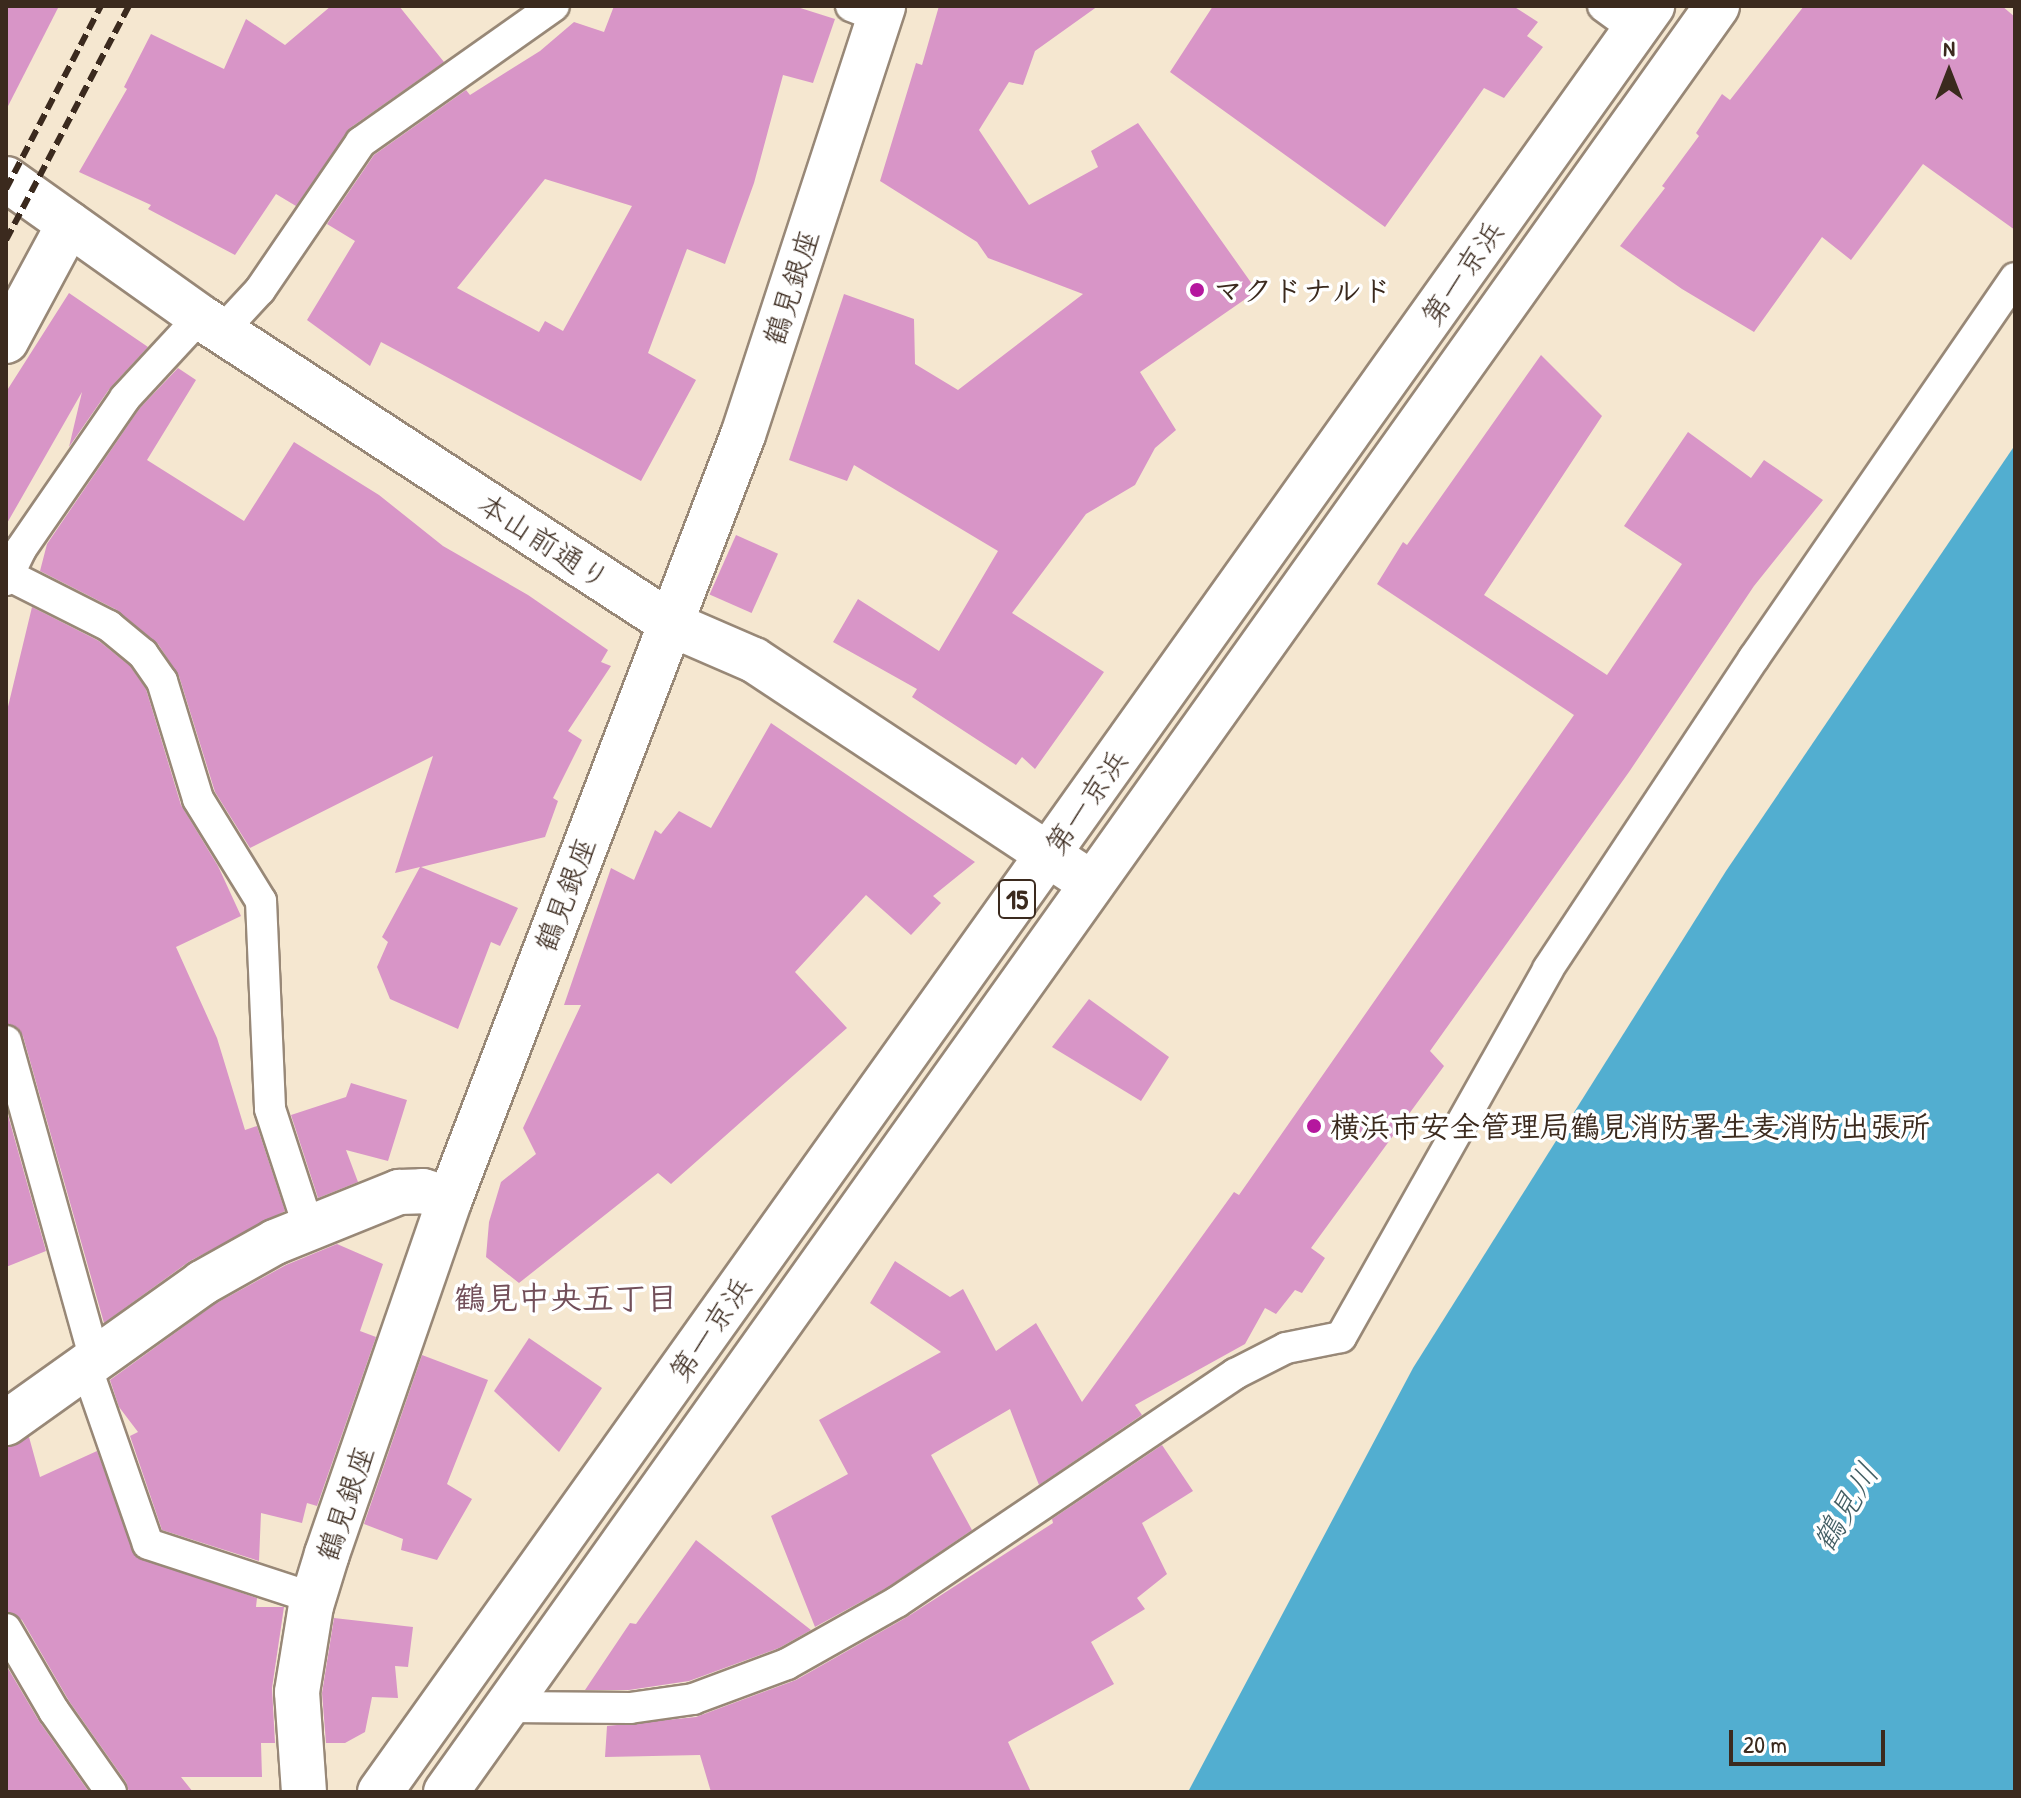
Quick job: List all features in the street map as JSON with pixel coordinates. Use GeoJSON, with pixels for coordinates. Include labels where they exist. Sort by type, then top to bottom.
{"type":"FeatureCollection","features":[{"type":"Feature","properties":{"kind":"main road","name":"第一京浜"},"geometry":{"type":"LineString","coordinates":[[446,1792],[1717,6]]}},
{"type":"Feature","properties":{"kind":"main road","name":"鶴見銀座"},"geometry":{"type":"LineString","coordinates":[[304,1792],[297,1692],[313,1598],[450,1199],[599,805],[673,625],[743,435],[871,10]]}},
{"type":"Feature","properties":{"kind":"main road","name":"第一京浜"},"geometry":{"type":"LineString","coordinates":[[380,1792],[1049,854],[1630,14]]}},
{"type":"Feature","properties":{"kind":"main road","name":"本山前通り"},"geometry":{"type":"LineString","coordinates":[[6,179],[211,324],[673,625],[754,660],[1092,884]]}},
{"type":"Feature","properties":{"kind":"main road"},"geometry":{"type":"LineString","coordinates":[[6,341],[69,224]]}},
{"type":"Feature","properties":{"kind":"main road"},"geometry":{"type":"LineString","coordinates":[[6,1423],[202,1283],[275,1242],[399,1192],[423,1191],[450,1199]]}},
{"type":"Feature","properties":{"kind":"lane"},"geometry":{"type":"LineString","coordinates":[[309,1228],[270,1109],[261,901],[198,799],[162,681],[143,654],[109,626],[7,577],[21,549],[125,398],[211,324],[260,290],[361,142],[554,6]]}},
{"type":"Feature","properties":{"kind":"lane"},"geometry":{"type":"LineString","coordinates":[[506,1707],[630,1708],[693,1699],[787,1664],[897,1602],[1235,1374],[1286,1348],[1341,1337],[1548,969],[1754,658],[2015,278]]}},
{"type":"Feature","properties":{"kind":"lane"},"geometry":{"type":"LineString","coordinates":[[6,1041],[91,1362],[148,1544],[313,1598]]}},
{"type":"Feature","properties":{"kind":"lane"},"geometry":{"type":"LineString","coordinates":[[6,1629],[54,1711],[111,1792]]}},
{"type":"Feature","properties":{"kind":"water","name":"鶴見川"},"geometry":{"type":"Polygon","coordinates":[[[2015,445],[2015,1792],[1188,1792],[1413,1368],[1726,871],[2015,445]]]}},
{"type":"Feature","properties":{"kind":"building"},"geometry":{"type":"Polygon","coordinates":[[[6,6],[59,6],[6,110],[6,6]]]}},
{"type":"Feature","properties":{"kind":"building"},"geometry":{"type":"Polygon","coordinates":[[[331,6],[399,6],[444,62],[350,128],[296,206],[276,194],[235,255],[148,209],[151,205],[79,172],[127,89],[124,87],[151,34],[224,69],[246,19],[285,45],[331,6]]]}},
{"type":"Feature","properties":{"kind":"building"},"geometry":{"type":"Polygon","coordinates":[[[614,6],[794,6],[835,19],[813,83],[783,75],[754,183],[725,264],[687,249],[648,353],[696,380],[641,481],[381,342],[370,366],[307,320],[355,241],[327,224],[374,155],[466,90],[470,95],[540,51],[574,22],[604,32],[614,6]],[[545,179],[457,288],[539,332],[545,321],[563,331],[632,206],[545,179]]]}},
{"type":"Feature","properties":{"kind":"building"},"geometry":{"type":"Polygon","coordinates":[[[939,6],[1098,6],[1035,51],[1023,85],[1009,82],[979,130],[1029,205],[1098,167],[1091,151],[1138,123],[1257,291],[1140,372],[1176,430],[1155,448],[1135,485],[1086,514],[1012,613],[1104,672],[1035,769],[1022,757],[1016,765],[912,697],[917,689],[833,642],[858,599],[939,651],[998,551],[854,465],[847,481],[789,460],[844,294],[914,319],[915,364],[958,390],[1083,294],[988,258],[977,242],[880,181],[916,63],[922,65],[939,6]]]}},
{"type":"Feature","properties":{"kind":"building"},"geometry":{"type":"Polygon","coordinates":[[[1213,6],[1513,6],[1538,22],[1527,36],[1543,47],[1504,98],[1484,88],[1385,227],[1170,72],[1213,6]]]}},
{"type":"Feature","properties":{"kind":"building"},"geometry":{"type":"Polygon","coordinates":[[[1804,6],[2002,6],[2015,17],[2015,230],[1923,164],[1851,260],[1822,237],[1754,332],[1682,289],[1620,246],[1665,188],[1662,186],[1699,136],[1696,133],[1722,94],[1730,100],[1804,6]]]}},
{"type":"Feature","properties":{"kind":"building"},"geometry":{"type":"Polygon","coordinates":[[[69,293],[148,347],[110,388],[69,447],[82,392],[6,525],[6,392],[69,293]]]}},
{"type":"Feature","properties":{"kind":"building"},"geometry":{"type":"Polygon","coordinates":[[[1541,355],[1602,416],[1484,595],[1607,675],[1682,564],[1624,526],[1688,432],[1751,478],[1764,460],[1823,500],[1754,586],[1629,772],[1430,1051],[1444,1066],[1311,1248],[1325,1258],[1302,1293],[1295,1290],[1276,1314],[1265,1308],[1245,1344],[1135,1405],[1142,1415],[1039,1485],[1010,1409],[931,1455],[972,1530],[888,1587],[815,1627],[771,1516],[848,1474],[819,1420],[941,1352],[870,1303],[895,1261],[950,1297],[963,1289],[996,1351],[1036,1323],[1082,1402],[1234,1192],[1239,1195],[1574,715],[1377,584],[1403,542],[1407,545],[1541,355]]]}},
{"type":"Feature","properties":{"kind":"building"},"geometry":{"type":"Polygon","coordinates":[[[178,368],[196,380],[147,460],[244,521],[294,442],[379,495],[443,546],[528,595],[608,650],[601,662],[611,666],[568,731],[582,740],[553,798],[558,801],[545,837],[421,867],[518,908],[500,946],[491,942],[458,1029],[390,999],[377,967],[388,942],[382,937],[420,867],[395,873],[433,756],[250,848],[215,792],[179,676],[158,644],[117,610],[40,571],[47,544],[139,409],[178,368]]]}},
{"type":"Feature","properties":{"kind":"building"},"geometry":{"type":"Polygon","coordinates":[[[736,535],[778,554],[752,613],[710,594],[736,535]]]}},
{"type":"Feature","properties":{"kind":"building"},"geometry":{"type":"Polygon","coordinates":[[[32,607],[99,641],[130,666],[146,689],[181,805],[218,866],[241,916],[176,947],[217,1038],[245,1130],[257,1126],[285,1211],[190,1261],[104,1323],[23,1036],[18,1028],[6,1024],[6,715],[32,607]]]}},
{"type":"Feature","properties":{"kind":"building"},"geometry":{"type":"Polygon","coordinates":[[[771,723],[975,862],[933,896],[941,903],[911,935],[866,895],[795,972],[847,1028],[671,1184],[658,1173],[519,1283],[486,1257],[489,1222],[501,1182],[536,1154],[523,1128],[581,1005],[564,1005],[611,868],[634,880],[655,830],[661,834],[679,811],[711,828],[771,723]]]}},
{"type":"Feature","properties":{"kind":"building"},"geometry":{"type":"Polygon","coordinates":[[[1089,999],[1169,1057],[1141,1101],[1052,1047],[1089,999]]]}},
{"type":"Feature","properties":{"kind":"building"},"geometry":{"type":"Polygon","coordinates":[[[351,1083],[407,1100],[388,1161],[346,1150],[358,1182],[318,1198],[291,1115],[346,1097],[351,1083]]]}},
{"type":"Feature","properties":{"kind":"building"},"geometry":{"type":"Polygon","coordinates":[[[6,1108],[46,1251],[6,1267],[6,1108]]]}},
{"type":"Feature","properties":{"kind":"building"},"geometry":{"type":"Polygon","coordinates":[[[337,1244],[383,1264],[360,1331],[376,1337],[317,1506],[307,1503],[302,1523],[261,1513],[259,1561],[162,1530],[130,1436],[138,1432],[119,1407],[110,1380],[215,1304],[286,1265],[337,1244]]]}},
{"type":"Feature","properties":{"kind":"building"},"geometry":{"type":"Polygon","coordinates":[[[529,1338],[602,1388],[559,1452],[494,1391],[529,1338]]]}},
{"type":"Feature","properties":{"kind":"building"},"geometry":{"type":"Polygon","coordinates":[[[422,1355],[488,1380],[447,1484],[472,1499],[437,1560],[401,1550],[403,1539],[364,1524],[422,1355]]]}},
{"type":"Feature","properties":{"kind":"building"},"geometry":{"type":"Polygon","coordinates":[[[29,1437],[40,1477],[97,1451],[136,1557],[257,1598],[256,1607],[284,1607],[272,1688],[275,1743],[261,1743],[262,1777],[181,1777],[193,1792],[129,1792],[126,1782],[69,1701],[22,1620],[6,1611],[6,1448],[29,1437]]]}},
{"type":"Feature","properties":{"kind":"building"},"geometry":{"type":"Polygon","coordinates":[[[1162,1445],[1193,1491],[1142,1523],[1167,1574],[1137,1598],[1145,1609],[1091,1642],[1114,1684],[1008,1742],[1031,1792],[711,1792],[700,1755],[605,1757],[607,1726],[696,1717],[796,1680],[907,1617],[1053,1523],[1052,1519],[1162,1445]]]}},
{"type":"Feature","properties":{"kind":"building"},"geometry":{"type":"Polygon","coordinates":[[[696,1540],[811,1630],[779,1648],[689,1681],[629,1690],[585,1690],[630,1623],[636,1624],[696,1540]]]}},
{"type":"Feature","properties":{"kind":"building"},"geometry":{"type":"Polygon","coordinates":[[[334,1618],[413,1627],[408,1667],[395,1666],[398,1698],[372,1697],[365,1732],[345,1743],[326,1743],[322,1693],[334,1618]]]}},
{"type":"Feature","properties":{"kind":"building"},"geometry":{"type":"Polygon","coordinates":[[[6,1665],[39,1721],[89,1792],[6,1792],[6,1665]]]}},
{"type":"Feature","properties":{"kind":"railway"},"geometry":{"type":"LineString","coordinates":[[6,189],[101,6]]}},
{"type":"Feature","properties":{"kind":"railway"},"geometry":{"type":"LineString","coordinates":[[6,240],[129,6]]}},
{"type":"Feature","properties":{"kind":"place","name":"マクドナルド"},"geometry":{"type":"Point","coordinates":[1197,290]}},
{"type":"Feature","properties":{"kind":"place","name":"横浜市安全管理局鶴見消防署生麦消防出張所"},"geometry":{"type":"Point","coordinates":[1314,1126]}},
{"type":"Feature","properties":{"kind":"district","name":"鶴見中央五丁目"},"geometry":{"type":"Point","coordinates":[566,1298]}}]}
